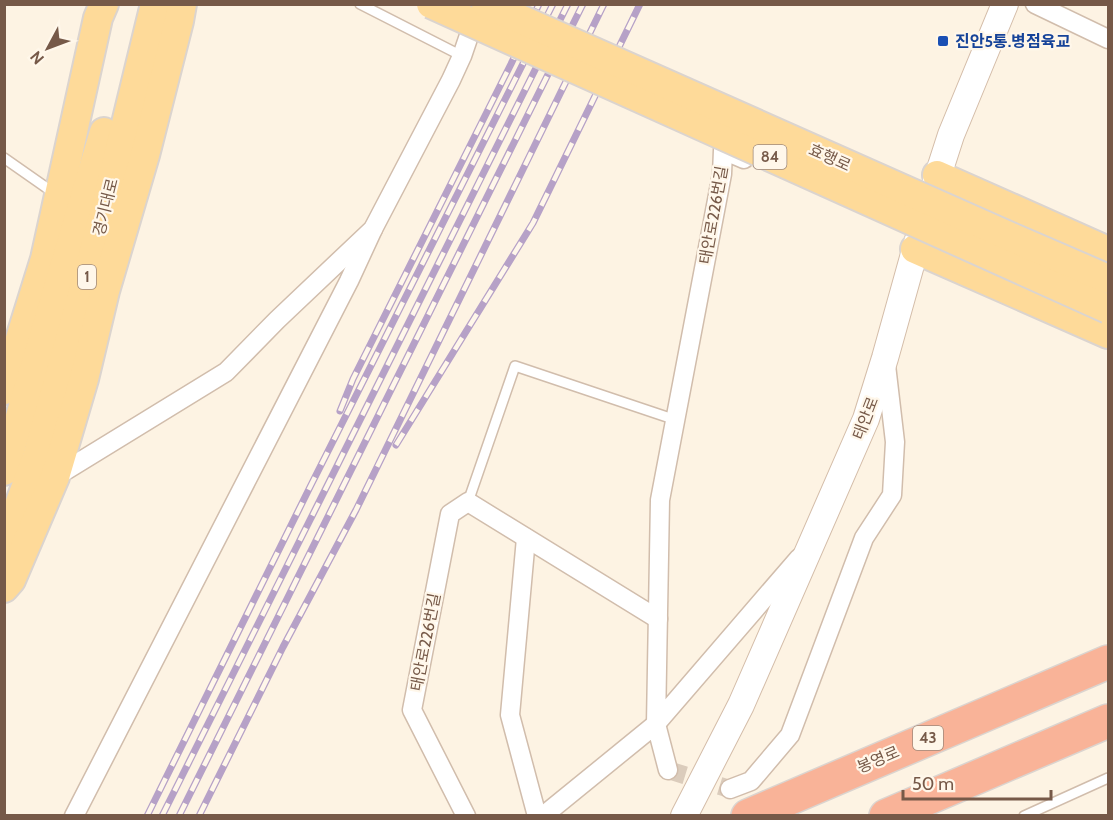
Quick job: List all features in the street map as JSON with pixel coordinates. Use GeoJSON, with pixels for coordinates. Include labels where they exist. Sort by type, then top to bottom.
{"type":"FeatureCollection","features":[{"type":"Feature","properties":{"kind":"highway","name":"봉영로"},"geometry":{"type":"LineString","coordinates":[[748,816],[1108,662]]}},
{"type":"Feature","properties":{"kind":"highway"},"geometry":{"type":"LineString","coordinates":[[886,816],[1108,721]]}},
{"type":"Feature","properties":{"kind":"main road"},"geometry":{"type":"LineString","coordinates":[[4,390],[45,259],[98,18],[104,4]]}},
{"type":"Feature","properties":{"kind":"main road","name":"경기대로"},"geometry":{"type":"LineString","coordinates":[[4,471],[96,164],[136,4]]}},
{"type":"Feature","properties":{"kind":"main road","name":"경기대로"},"geometry":{"type":"LineString","coordinates":[[4,545],[37,457],[75,321],[106,206],[154,4]]}},
{"type":"Feature","properties":{"kind":"main road"},"geometry":{"type":"LineString","coordinates":[[7,591],[55,477],[84,379],[105,291],[145,155],[182,4]]}},
{"type":"Feature","properties":{"kind":"main road","name":"84"},"geometry":{"type":"LineString","coordinates":[[431,4],[1108,309]]}},
{"type":"Feature","properties":{"kind":"main road","name":"효행로"},"geometry":{"type":"LineString","coordinates":[[486,4],[1108,279]]}},
{"type":"Feature","properties":{"kind":"main road"},"geometry":{"type":"LineString","coordinates":[[937,176],[1108,251]]}},
{"type":"Feature","properties":{"kind":"main road"},"geometry":{"type":"LineString","coordinates":[[917,242],[1108,334]]}},
{"type":"Feature","properties":{"kind":"street"},"geometry":{"type":"LineString","coordinates":[[74,816],[451,80],[462,56],[479,4]]}},
{"type":"Feature","properties":{"kind":"street","name":"태안로"},"geometry":{"type":"LineString","coordinates":[[684,816],[741,705],[866,419],[937,176],[951,135],[1005,4]]}},
{"type":"Feature","properties":{"kind":"street"},"geometry":{"type":"LineString","coordinates":[[1035,4],[1108,39]]}},
{"type":"Feature","properties":{"kind":"street","name":"태안로226번길"},"geometry":{"type":"LineString","coordinates":[[668,770],[656,724],[660,500],[722,174],[723,150],[917,242]]}},
{"type":"Feature","properties":{"kind":"street"},"geometry":{"type":"LineString","coordinates":[[55,477],[226,372],[276,320],[373,229]]}},
{"type":"Feature","properties":{"kind":"street"},"geometry":{"type":"LineString","coordinates":[[730,789],[751,782],[790,735],[864,538],[892,495],[895,442],[885,358]]}},
{"type":"Feature","properties":{"kind":"street"},"geometry":{"type":"LineString","coordinates":[[468,502],[658,619]]}},
{"type":"Feature","properties":{"kind":"street","name":"태안로226번길"},"geometry":{"type":"LineString","coordinates":[[466,816],[412,711],[450,514],[468,502]]}},
{"type":"Feature","properties":{"kind":"street"},"geometry":{"type":"LineString","coordinates":[[526,538],[510,715],[537,816]]}},
{"type":"Feature","properties":{"kind":"street"},"geometry":{"type":"LineString","coordinates":[[543,816],[656,724],[812,543]]}},
{"type":"Feature","properties":{"kind":"lane"},"geometry":{"type":"LineString","coordinates":[[360,4],[462,56]]}},
{"type":"Feature","properties":{"kind":"lane"},"geometry":{"type":"LineString","coordinates":[[4,158],[58,196]]}},
{"type":"Feature","properties":{"kind":"lane","name":"태안로226번길"},"geometry":{"type":"LineString","coordinates":[[468,502],[515,366],[676,420]]}},
{"type":"Feature","properties":{"kind":"lane"},"geometry":{"type":"LineString","coordinates":[[1024,816],[1108,778]]}},
{"type":"Feature","properties":{"kind":"tunnel"},"geometry":{"type":"LineString","coordinates":[[668,770],[730,789]]}},
{"type":"Feature","properties":{"kind":"railway"},"geometry":{"type":"LineString","coordinates":[[340,411],[353,379],[539,4]]}},
{"type":"Feature","properties":{"kind":"railway"},"geometry":{"type":"LineString","coordinates":[[147,816],[553,4]]}},
{"type":"Feature","properties":{"kind":"railway"},"geometry":{"type":"LineString","coordinates":[[162,816],[568,4]]}},
{"type":"Feature","properties":{"kind":"railway"},"geometry":{"type":"LineString","coordinates":[[179,816],[583,4]]}},
{"type":"Feature","properties":{"kind":"railway"},"geometry":{"type":"LineString","coordinates":[[199,816],[283,647],[356,510],[604,4]]}},
{"type":"Feature","properties":{"kind":"railway"},"geometry":{"type":"LineString","coordinates":[[396,445],[533,223],[640,4]]}},
{"type":"Feature","properties":{"kind":"place","name":"진안5통.병점육교"},"geometry":{"type":"Point","coordinates":[943,41]}}]}
